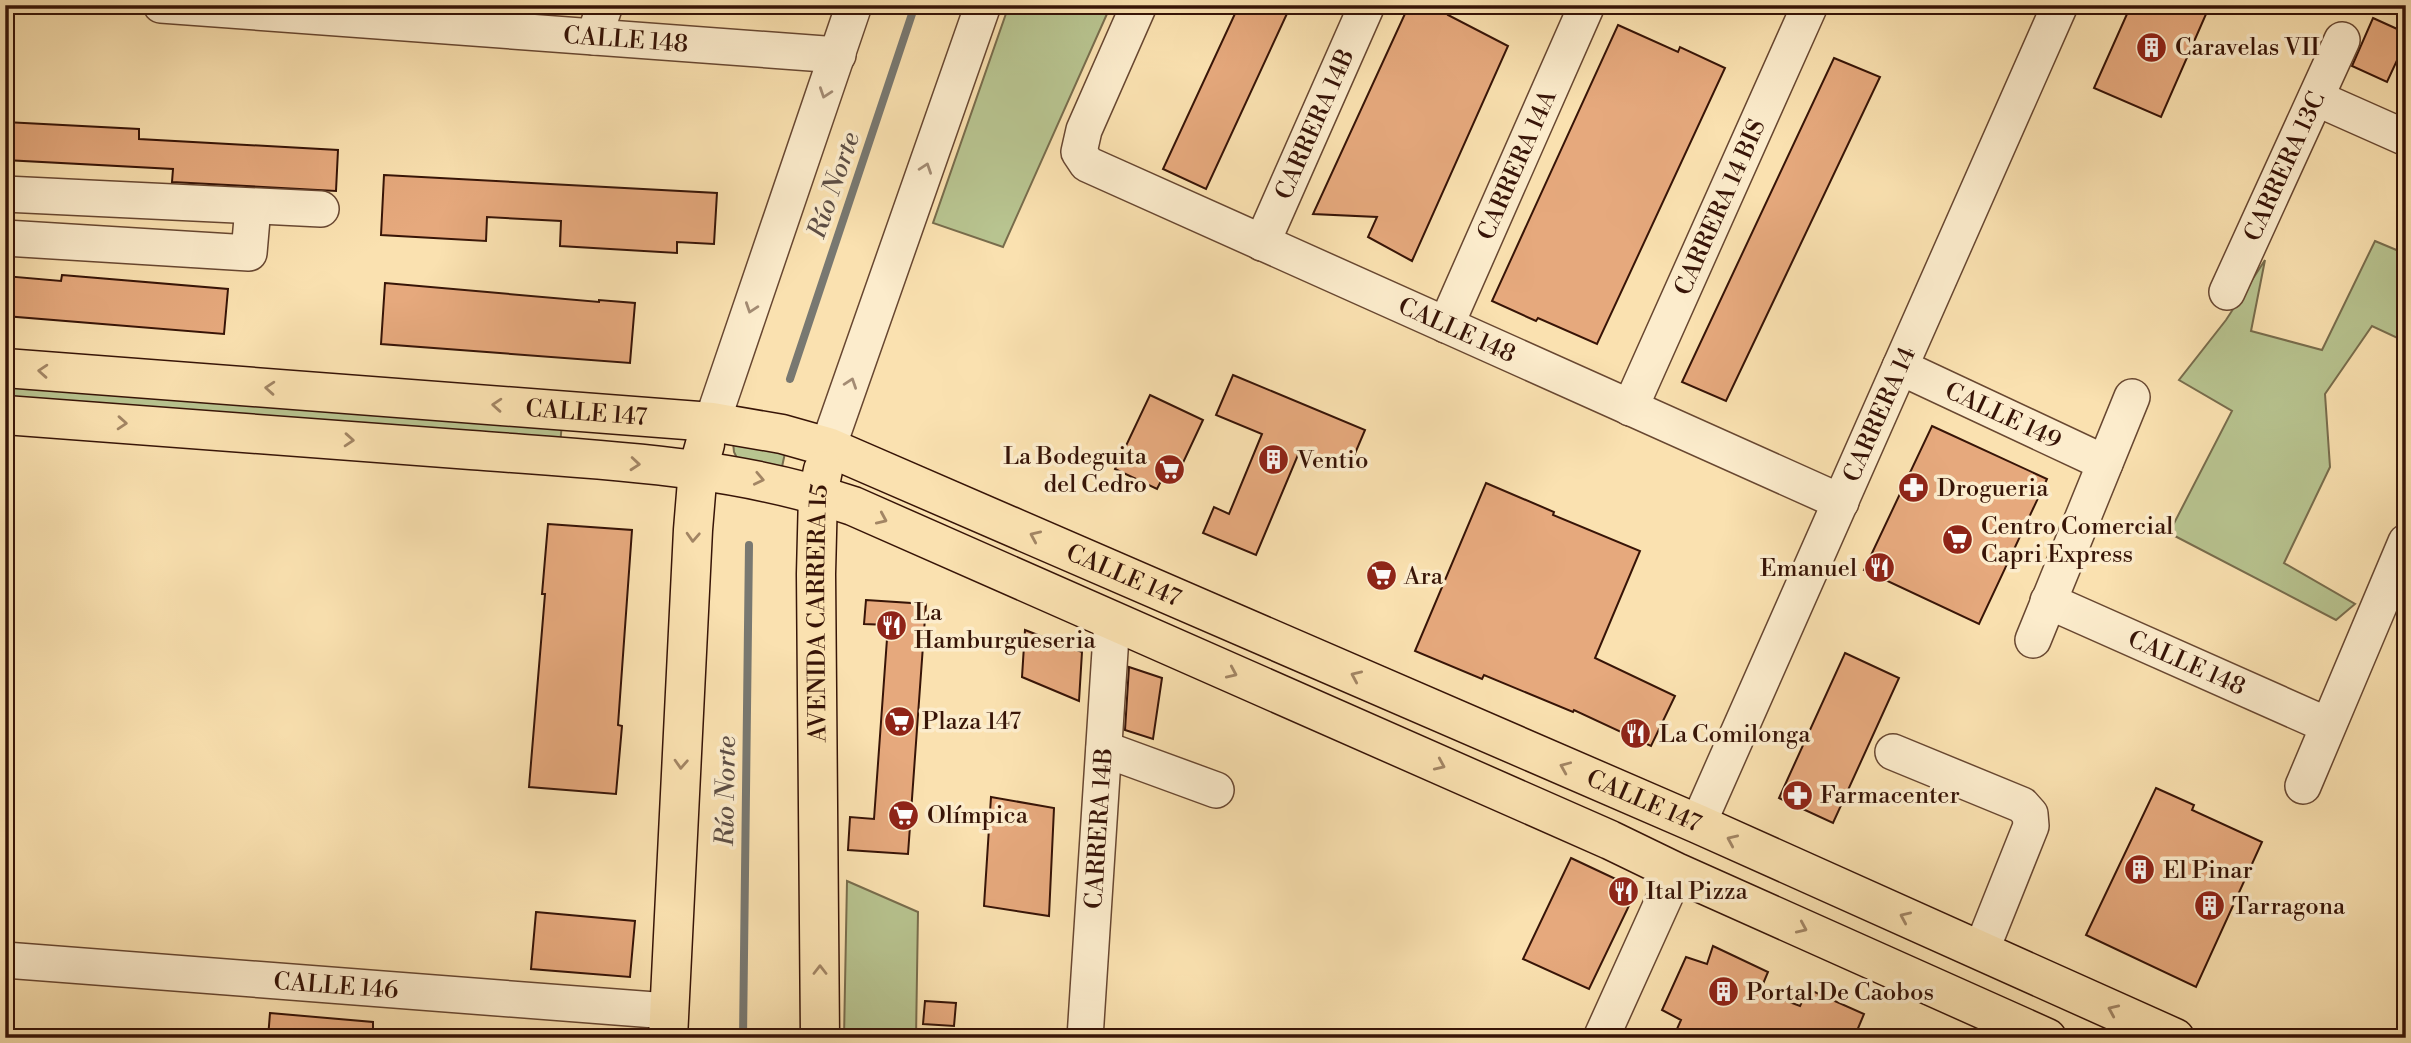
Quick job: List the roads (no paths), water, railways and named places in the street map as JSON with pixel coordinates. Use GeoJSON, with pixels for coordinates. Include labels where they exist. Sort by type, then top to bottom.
{"type":"FeatureCollection","features":[{"type":"Feature","properties":{"kind":"main road","name":"CALLE 147"},"geometry":{"type":"LineString","coordinates":[[5,368],[712,422],[828,447],[1698,824],[2175,1038]]}},
{"type":"Feature","properties":{"kind":"main road","name":"CALLE 147"},"geometry":{"type":"LineString","coordinates":[[5,415],[698,469],[818,494],[853,506],[1610,839],[1676,872],[2047,1038]]}},
{"type":"Feature","properties":{"kind":"main road"},"geometry":{"type":"LineString","coordinates":[[668,1024],[698,469],[712,422]]}},
{"type":"Feature","properties":{"kind":"main road","name":"AVENIDA CARRERA 15"},"geometry":{"type":"LineString","coordinates":[[820,1038],[816,596],[818,494],[828,447]]}},
{"type":"Feature","properties":{"kind":"street","name":"CALLE 148"},"geometry":{"type":"LineString","coordinates":[[161,5],[599,21],[838,55]]}},
{"type":"Feature","properties":{"kind":"street"},"geometry":{"type":"LineString","coordinates":[[712,422],[854,5]]}},
{"type":"Feature","properties":{"kind":"street","name":"AVENIDA CARRERA 15"},"geometry":{"type":"LineString","coordinates":[[828,447],[984,5]]}},
{"type":"Feature","properties":{"kind":"street","name":"CALLE 148"},"geometry":{"type":"LineString","coordinates":[[1139,5],[1084,130],[1079,152],[1087,164],[1841,502]]}},
{"type":"Feature","properties":{"kind":"street","name":"CARRERA 14B"},"geometry":{"type":"LineString","coordinates":[[1262,243],[1367,5]]}},
{"type":"Feature","properties":{"kind":"street","name":"CARRERA 14 BIS"},"geometry":{"type":"LineString","coordinates":[[1630,408],[1810,5]]}},
{"type":"Feature","properties":{"kind":"street","name":"CARRERA 14"},"geometry":{"type":"LineString","coordinates":[[1698,824],[2060,5]]}},
{"type":"Feature","properties":{"kind":"street","name":"CARRERA 14A"},"geometry":{"type":"LineString","coordinates":[[1446,325],[1585,9]]}},
{"type":"Feature","properties":{"kind":"street","name":"CARRERA 13C"},"geometry":{"type":"LineString","coordinates":[[2227,292],[2342,40]]}},
{"type":"Feature","properties":{"kind":"street"},"geometry":{"type":"LineString","coordinates":[[2316,98],[2406,138]]}},
{"type":"Feature","properties":{"kind":"street"},"geometry":{"type":"LineString","coordinates":[[253,207],[249,253],[8,238],[9,194],[321,209]]}},
{"type":"Feature","properties":{"kind":"street","name":"CALLE 149"},"geometry":{"type":"LineString","coordinates":[[1900,366],[2105,463]]}},
{"type":"Feature","properties":{"kind":"street"},"geometry":{"type":"LineString","coordinates":[[2033,640],[2132,397]]}},
{"type":"Feature","properties":{"kind":"street"},"geometry":{"type":"LineString","coordinates":[[2303,786],[2406,542]]}},
{"type":"Feature","properties":{"kind":"street","name":"CALLE 148"},"geometry":{"type":"LineString","coordinates":[[2048,601],[2327,725]]}},
{"type":"Feature","properties":{"kind":"street","name":"CARRERA 14B"},"geometry":{"type":"LineString","coordinates":[[1085,1038],[1112,620]]}},
{"type":"Feature","properties":{"kind":"street"},"geometry":{"type":"LineString","coordinates":[[1104,749],[1216,790]]}},
{"type":"Feature","properties":{"kind":"street"},"geometry":{"type":"LineString","coordinates":[[1893,752],[2022,805],[2030,814],[2031,826],[1981,951]]}},
{"type":"Feature","properties":{"kind":"street"},"geometry":{"type":"LineString","coordinates":[[1601,1038],[1676,872]]}},
{"type":"Feature","properties":{"kind":"street","name":"CALLE 146"},"geometry":{"type":"LineString","coordinates":[[5,960],[668,1024]]}},
{"type":"Feature","properties":{"kind":"waterway","name":"Río Norte"},"geometry":{"type":"LineString","coordinates":[[790,379],[915,5]]}},
{"type":"Feature","properties":{"kind":"waterway","name":"Río Norte"},"geometry":{"type":"LineString","coordinates":[[743,1038],[749,545]]}},
{"type":"Feature","properties":{"kind":"place","name":"Caravelas VII"},"geometry":{"type":"Point","coordinates":[2152,47]}},
{"type":"Feature","properties":{"kind":"place","name":"Ventio"},"geometry":{"type":"Point","coordinates":[1274,460]}},
{"type":"Feature","properties":{"kind":"place","name":"La Bodeguita del Cedro"},"geometry":{"type":"Point","coordinates":[1170,470]}},
{"type":"Feature","properties":{"kind":"place","name":"Drogueria"},"geometry":{"type":"Point","coordinates":[1914,488]}},
{"type":"Feature","properties":{"kind":"place","name":"Centro Comercial Capri Express"},"geometry":{"type":"Point","coordinates":[1958,540]}},
{"type":"Feature","properties":{"kind":"place","name":"Emanuel"},"geometry":{"type":"Point","coordinates":[1880,568]}},
{"type":"Feature","properties":{"kind":"place","name":"Ara"},"geometry":{"type":"Point","coordinates":[1381,576]}},
{"type":"Feature","properties":{"kind":"place","name":"La Hamburgueseria"},"geometry":{"type":"Point","coordinates":[891,626]}},
{"type":"Feature","properties":{"kind":"place","name":"Plaza 147"},"geometry":{"type":"Point","coordinates":[899,721]}},
{"type":"Feature","properties":{"kind":"place","name":"La Comilonga"},"geometry":{"type":"Point","coordinates":[1636,734]}},
{"type":"Feature","properties":{"kind":"place","name":"Farmacenter"},"geometry":{"type":"Point","coordinates":[1797,795]}},
{"type":"Feature","properties":{"kind":"place","name":"Olímpica"},"geometry":{"type":"Point","coordinates":[904,815]}},
{"type":"Feature","properties":{"kind":"place","name":"El Pinar"},"geometry":{"type":"Point","coordinates":[2140,870]}},
{"type":"Feature","properties":{"kind":"place","name":"Ital Pizza"},"geometry":{"type":"Point","coordinates":[1623,891]}},
{"type":"Feature","properties":{"kind":"place","name":"Tarragona"},"geometry":{"type":"Point","coordinates":[2209,906]}},
{"type":"Feature","properties":{"kind":"place","name":"Portal De Caobos"},"geometry":{"type":"Point","coordinates":[1723,992]}}]}
